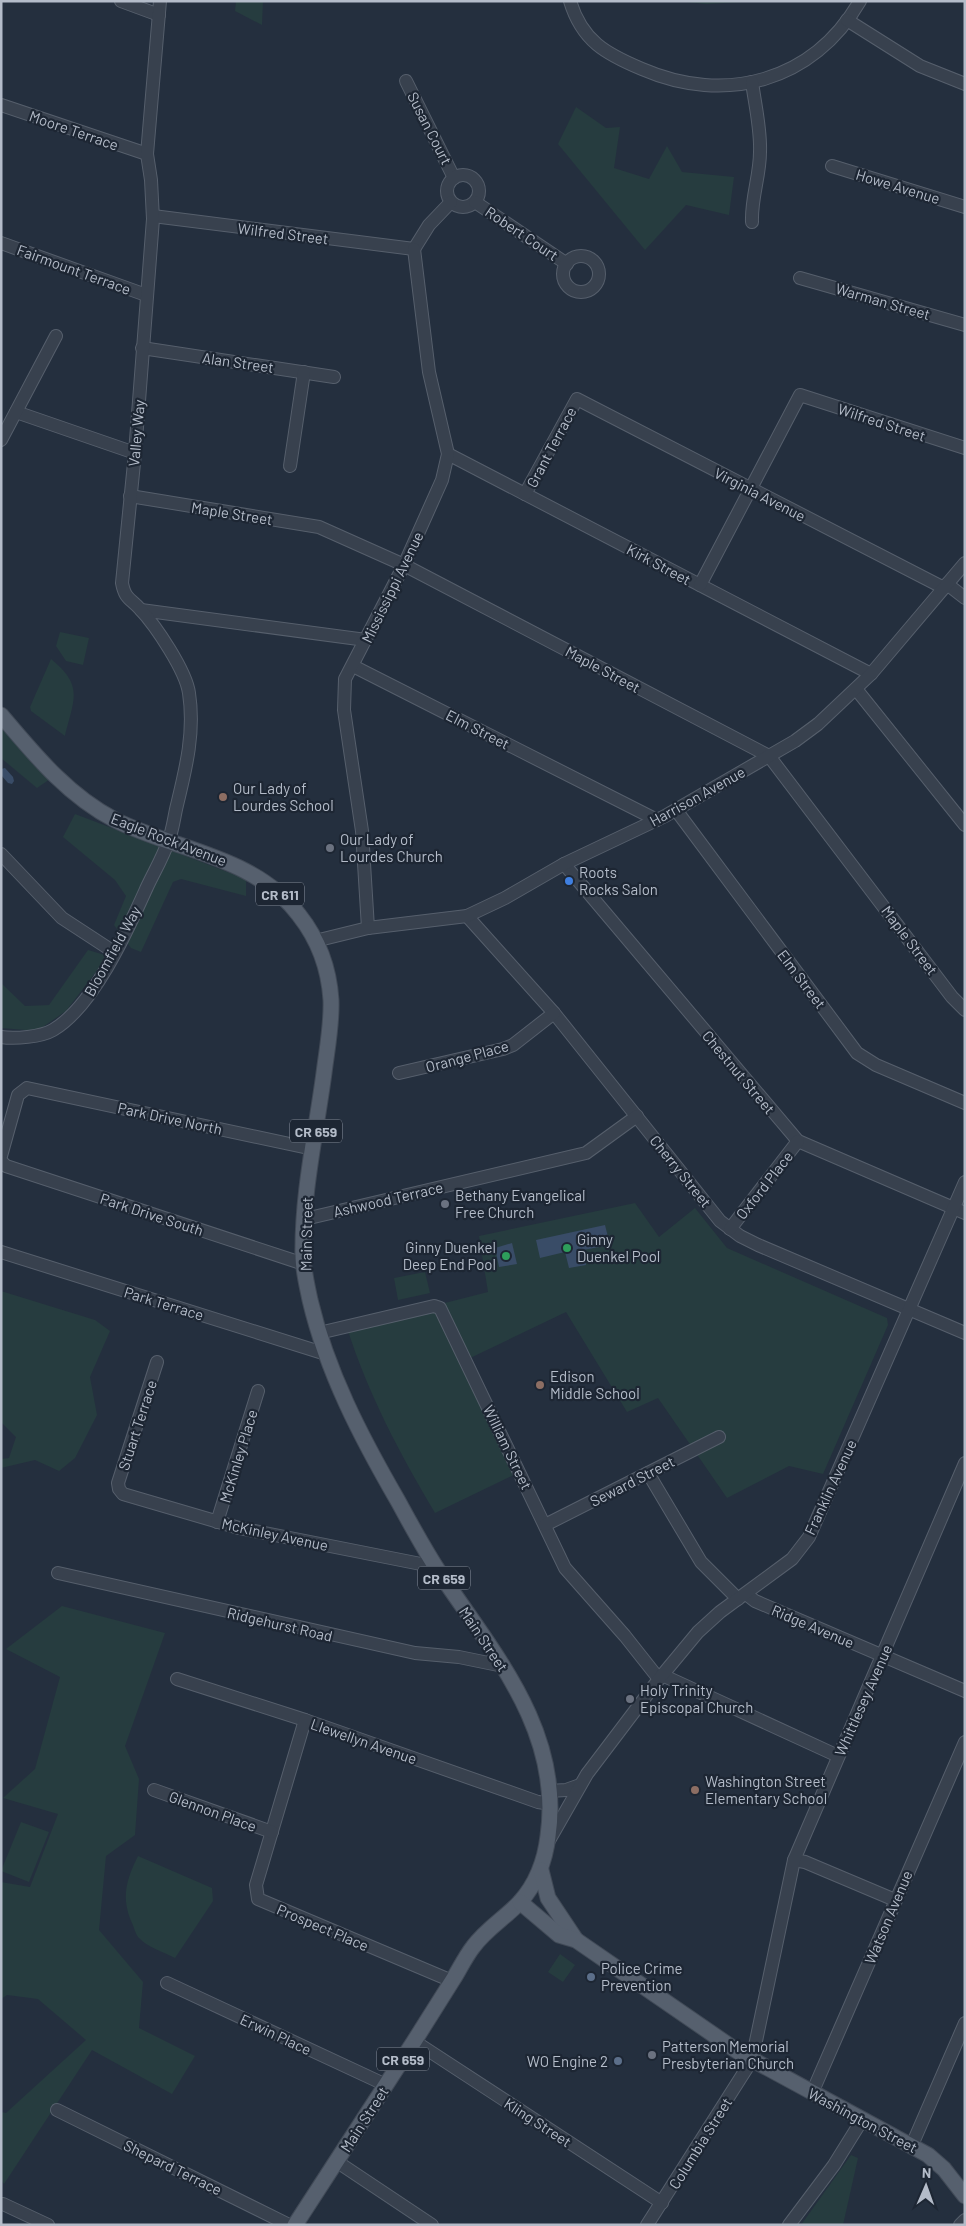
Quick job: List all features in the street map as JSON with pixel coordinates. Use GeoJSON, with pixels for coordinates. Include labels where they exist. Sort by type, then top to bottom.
{"type":"FeatureCollection","features":[{"type":"Feature","properties":{"kind":"main road","name":"Eagle Rock Avenue"},"geometry":{"type":"LineString","coordinates":[[1,714],[50,770],[90,804],[117,821],[233,864],[259,878],[290,903],[315,941]]}},
{"type":"Feature","properties":{"kind":"main road","name":"Main Street"},"geometry":{"type":"LineString","coordinates":[[295,2225],[474,1946],[520,1902],[541,1870],[547,1844],[550,1797],[543,1756],[535,1727],[525,1702],[436,1567],[365,1444],[339,1390],[319,1332],[304,1264],[305,1219],[331,1010],[326,972],[315,941]]}},
{"type":"Feature","properties":{"kind":"main road","name":"Washington Street"},"geometry":{"type":"LineString","coordinates":[[541,1870],[548,1898],[576,1940]]}},
{"type":"Feature","properties":{"kind":"main road","name":"Washington Street"},"geometry":{"type":"LineString","coordinates":[[520,1902],[559,1935],[576,1940],[752,2060],[937,2161],[965,2196]]}},
{"type":"Feature","properties":{"kind":"street"},"geometry":{"type":"LineString","coordinates":[[121,1],[159,15]]}},
{"type":"Feature","properties":{"kind":"street","name":"Valley Way"},"geometry":{"type":"LineString","coordinates":[[160,1],[147,154],[153,216],[135,454],[122,583],[124,595],[141,610],[178,663],[189,692],[189,754],[169,841]]}},
{"type":"Feature","properties":{"kind":"street"},"geometry":{"type":"LineString","coordinates":[[570,1],[580,23],[592,40],[608,53],[626,63],[656,75],[689,84],[724,86],[752,82],[774,76],[805,60],[832,38],[860,1]]}},
{"type":"Feature","properties":{"kind":"street"},"geometry":{"type":"LineString","coordinates":[[847,20],[920,66],[965,84]]}},
{"type":"Feature","properties":{"kind":"street","name":"Susan Court"},"geometry":{"type":"LineString","coordinates":[[406,81],[454,178],[450,182],[447,192],[451,202]]}},
{"type":"Feature","properties":{"kind":"street"},"geometry":{"type":"LineString","coordinates":[[752,82],[760,152],[758,180],[751,205],[752,222]]}},
{"type":"Feature","properties":{"kind":"street","name":"Moore Terrace"},"geometry":{"type":"LineString","coordinates":[[1,105],[147,154]]}},
{"type":"Feature","properties":{"kind":"street","name":"Howe Avenue"},"geometry":{"type":"LineString","coordinates":[[832,166],[965,207]]}},
{"type":"Feature","properties":{"kind":"street"},"geometry":{"type":"LineString","coordinates":[[454,178],[469,176],[477,183],[479,192],[475,202]]}},
{"type":"Feature","properties":{"kind":"street"},"geometry":{"type":"LineString","coordinates":[[414,248],[429,225],[451,202]]}},
{"type":"Feature","properties":{"kind":"street","name":"Robert Court"},"geometry":{"type":"LineString","coordinates":[[451,202],[460,207],[471,205],[475,202],[566,264]]}},
{"type":"Feature","properties":{"kind":"street","name":"Wilfred Street"},"geometry":{"type":"LineString","coordinates":[[153,216],[414,248]]}},
{"type":"Feature","properties":{"kind":"street","name":"Fairmount Terrace"},"geometry":{"type":"LineString","coordinates":[[1,243],[146,295]]}},
{"type":"Feature","properties":{"kind":"street","name":"Mississippi Avenue"},"geometry":{"type":"LineString","coordinates":[[368,928],[362,831],[343,694],[345,679],[404,565],[442,480],[448,454],[429,372],[414,248]]}},
{"type":"Feature","properties":{"kind":"street","name":"Warman Street"},"geometry":{"type":"LineString","coordinates":[[800,278],[965,325]]}},
{"type":"Feature","properties":{"kind":"street"},"geometry":{"type":"LineString","coordinates":[[1,440],[56,336]]}},
{"type":"Feature","properties":{"kind":"street","name":"Alan Street"},"geometry":{"type":"LineString","coordinates":[[142,348],[334,377]]}},
{"type":"Feature","properties":{"kind":"street"},"geometry":{"type":"LineString","coordinates":[[290,466],[304,372]]}},
{"type":"Feature","properties":{"kind":"street","name":"Wilfred Street"},"geometry":{"type":"LineString","coordinates":[[750,488],[800,395],[965,448]]}},
{"type":"Feature","properties":{"kind":"street","name":"Virginia Avenue"},"geometry":{"type":"LineString","coordinates":[[577,399],[946,586],[965,598]]}},
{"type":"Feature","properties":{"kind":"street","name":"Grant Terrace"},"geometry":{"type":"LineString","coordinates":[[525,494],[577,399]]}},
{"type":"Feature","properties":{"kind":"street"},"geometry":{"type":"LineString","coordinates":[[16,412],[135,454]]}},
{"type":"Feature","properties":{"kind":"street","name":"Kirk Street"},"geometry":{"type":"LineString","coordinates":[[448,454],[871,674]]}},
{"type":"Feature","properties":{"kind":"street"},"geometry":{"type":"LineString","coordinates":[[700,585],[750,488]]}},
{"type":"Feature","properties":{"kind":"street","name":"Maple Street"},"geometry":{"type":"LineString","coordinates":[[130,496],[319,527],[404,565],[769,756],[952,997],[965,1010]]}},
{"type":"Feature","properties":{"kind":"street","name":"Harrison Avenue"},"geometry":{"type":"LineString","coordinates":[[368,928],[467,916],[505,898],[564,864],[676,810],[769,756],[818,724],[856,689],[871,674],[965,563]]}},
{"type":"Feature","properties":{"kind":"street"},"geometry":{"type":"LineString","coordinates":[[141,610],[366,640]]}},
{"type":"Feature","properties":{"kind":"street","name":"Elm Street"},"geometry":{"type":"LineString","coordinates":[[353,666],[657,820]]}},
{"type":"Feature","properties":{"kind":"street"},"geometry":{"type":"LineString","coordinates":[[856,689],[965,825]]}},
{"type":"Feature","properties":{"kind":"street","name":"Elm Street"},"geometry":{"type":"LineString","coordinates":[[676,810],[857,1053],[876,1065],[965,1103]]}},
{"type":"Feature","properties":{"kind":"street","name":"Bloomfield Way"},"geometry":{"type":"LineString","coordinates":[[1,1037],[30,1036],[52,1031],[70,1018],[87,997],[125,934],[169,841]]}},
{"type":"Feature","properties":{"kind":"street"},"geometry":{"type":"LineString","coordinates":[[1,854],[62,918],[114,952]]}},
{"type":"Feature","properties":{"kind":"street","name":"Chestnut Street"},"geometry":{"type":"LineString","coordinates":[[564,864],[798,1141],[959,1211]]}},
{"type":"Feature","properties":{"kind":"street","name":"Cherry Street"},"geometry":{"type":"LineString","coordinates":[[467,916],[554,1012],[720,1221],[758,1245],[965,1334]]}},
{"type":"Feature","properties":{"kind":"street"},"geometry":{"type":"LineString","coordinates":[[315,941],[368,928]]}},
{"type":"Feature","properties":{"kind":"street","name":"Orange Place"},"geometry":{"type":"LineString","coordinates":[[400,1073],[503,1050],[513,1045],[554,1012]]}},
{"type":"Feature","properties":{"kind":"street","name":"Park Drive North"},"geometry":{"type":"LineString","coordinates":[[1,1156],[18,1095],[27,1088],[314,1149]]}},
{"type":"Feature","properties":{"kind":"street","name":"Ashwood Terrace"},"geometry":{"type":"LineString","coordinates":[[305,1219],[586,1153],[637,1116]]}},
{"type":"Feature","properties":{"kind":"street","name":"Oxford Place"},"geometry":{"type":"LineString","coordinates":[[730,1229],[798,1141]]}},
{"type":"Feature","properties":{"kind":"street","name":"Park Drive South"},"geometry":{"type":"LineString","coordinates":[[1,1161],[6,1166],[304,1264]]}},
{"type":"Feature","properties":{"kind":"street","name":"Franklin Avenue"},"geometry":{"type":"LineString","coordinates":[[547,1844],[580,1784],[661,1677],[698,1632],[720,1612],[792,1560],[809,1537],[909,1309],[959,1211],[965,1182]]}},
{"type":"Feature","properties":{"kind":"street","name":"Park Terrace"},"geometry":{"type":"LineString","coordinates":[[1,1252],[326,1354]]}},
{"type":"Feature","properties":{"kind":"street","name":"William Street"},"geometry":{"type":"LineString","coordinates":[[319,1332],[434,1306],[440,1308],[565,1568],[624,1636],[661,1677],[838,1756]]}},
{"type":"Feature","properties":{"kind":"street","name":"Stuart Terrace"},"geometry":{"type":"LineString","coordinates":[[119,1489],[118,1483],[157,1362]]}},
{"type":"Feature","properties":{"kind":"street","name":"McKinley Place"},"geometry":{"type":"LineString","coordinates":[[218,1522],[258,1391]]}},
{"type":"Feature","properties":{"kind":"street","name":"Seward Street"},"geometry":{"type":"LineString","coordinates":[[545,1525],[719,1437]]}},
{"type":"Feature","properties":{"kind":"street","name":"Whittlesey Avenue"},"geometry":{"type":"LineString","coordinates":[[752,2060],[794,1860],[838,1756],[884,1656],[965,1463]]}},
{"type":"Feature","properties":{"kind":"street","name":"Ridge Avenue"},"geometry":{"type":"LineString","coordinates":[[648,1473],[701,1562],[742,1596],[965,1691]]}},
{"type":"Feature","properties":{"kind":"street","name":"McKinley Avenue"},"geometry":{"type":"LineString","coordinates":[[119,1489],[123,1494],[239,1528],[436,1567]]}},
{"type":"Feature","properties":{"kind":"street","name":"Ridgehurst Road"},"geometry":{"type":"LineString","coordinates":[[58,1573],[415,1653],[459,1657],[503,1666]]}},
{"type":"Feature","properties":{"kind":"street","name":"Llewellyn Avenue"},"geometry":{"type":"LineString","coordinates":[[177,1679],[305,1720],[538,1802],[550,1797]]}},
{"type":"Feature","properties":{"kind":"street"},"geometry":{"type":"LineString","coordinates":[[272,1832],[305,1720]]}},
{"type":"Feature","properties":{"kind":"street","name":"Watson Avenue"},"geometry":{"type":"LineString","coordinates":[[812,2093],[965,1742]]}},
{"type":"Feature","properties":{"kind":"street"},"geometry":{"type":"LineString","coordinates":[[550,1797],[580,1784]]}},
{"type":"Feature","properties":{"kind":"street","name":"Glennon Place"},"geometry":{"type":"LineString","coordinates":[[154,1790],[272,1832]]}},
{"type":"Feature","properties":{"kind":"street","name":"Prospect Place"},"geometry":{"type":"LineString","coordinates":[[272,1832],[256,1886],[258,1899],[452,1981]]}},
{"type":"Feature","properties":{"kind":"street"},"geometry":{"type":"LineString","coordinates":[[794,1860],[805,1862],[895,1900]]}},
{"type":"Feature","properties":{"kind":"street","name":"Erwin Place"},"geometry":{"type":"LineString","coordinates":[[167,1983],[386,2085]]}},
{"type":"Feature","properties":{"kind":"street"},"geometry":{"type":"LineString","coordinates":[[912,2146],[965,2023]]}},
{"type":"Feature","properties":{"kind":"street","name":"Kling Street"},"geometry":{"type":"LineString","coordinates":[[414,2041],[662,2203]]}},
{"type":"Feature","properties":{"kind":"street","name":"Columbia Street"},"geometry":{"type":"LineString","coordinates":[[647,2225],[752,2060]]}},
{"type":"Feature","properties":{"kind":"street","name":"Shepard Terrace"},"geometry":{"type":"LineString","coordinates":[[57,2110],[289,2225]]}},
{"type":"Feature","properties":{"kind":"street"},"geometry":{"type":"LineString","coordinates":[[789,2225],[834,2165],[862,2120]]}},
{"type":"Feature","properties":{"kind":"street"},"geometry":{"type":"LineString","coordinates":[[336,2161],[432,2225]]}},
{"type":"Feature","properties":{"kind":"street"},"geometry":{"type":"LineString","coordinates":[[3,2204],[48,2225]]}},
{"type":"Feature","properties":{"kind":"street"},"geometry":{"type":"LineString","coordinates":[[960,2225],[965,2220]]}},
{"type":"Feature","properties":{"kind":"green space"},"geometry":{"type":"Polygon","coordinates":[[[236,1],[263,1],[262,25],[235,11],[236,1]]]}},
{"type":"Feature","properties":{"kind":"green space"},"geometry":{"type":"Polygon","coordinates":[[[678,1],[760,1],[706,4],[678,1]]]}},
{"type":"Feature","properties":{"kind":"green space"},"geometry":{"type":"Polygon","coordinates":[[[576,107],[606,128],[620,127],[614,168],[649,179],[667,146],[682,172],[734,177],[729,215],[686,205],[645,250],[558,144],[576,107]]]}},
{"type":"Feature","properties":{"kind":"green space"},"geometry":{"type":"Polygon","coordinates":[[[60,632],[89,638],[83,665],[66,661],[56,646],[60,632]]]}},
{"type":"Feature","properties":{"kind":"green space"},"geometry":{"type":"Polygon","coordinates":[[[51,659],[68,677],[74,694],[65,736],[31,711],[30,707],[51,659]]]}},
{"type":"Feature","properties":{"kind":"green space"},"geometry":{"type":"Polygon","coordinates":[[[1,726],[50,779],[37,788],[1,758],[1,726]]]}},
{"type":"Feature","properties":{"kind":"green space"},"geometry":{"type":"Polygon","coordinates":[[[75,814],[246,879],[246,896],[181,879],[173,882],[141,952],[131,948],[114,925],[126,896],[115,880],[63,837],[75,814]]]}},
{"type":"Feature","properties":{"kind":"green space"},"geometry":{"type":"Polygon","coordinates":[[[88,950],[108,956],[66,1011],[37,1031],[1,1028],[1,983],[25,1006],[49,1005],[88,950]]]}},
{"type":"Feature","properties":{"kind":"green space"},"geometry":{"type":"Polygon","coordinates":[[[635,1203],[659,1237],[695,1208],[727,1248],[887,1318],[888,1325],[823,1474],[789,1466],[727,1498],[658,1398],[627,1412],[566,1312],[466,1360],[520,1472],[435,1513],[409,1468],[375,1400],[347,1328],[488,1292],[479,1236],[635,1203]]]}},
{"type":"Feature","properties":{"kind":"green space"},"geometry":{"type":"Polygon","coordinates":[[[425,1272],[430,1293],[398,1300],[394,1278],[425,1272]]]}},
{"type":"Feature","properties":{"kind":"green space"},"geometry":{"type":"Polygon","coordinates":[[[1,1291],[95,1320],[110,1331],[90,1377],[97,1415],[75,1458],[59,1471],[35,1460],[1,1468],[1,1459],[9,1458],[16,1437],[1,1422],[1,1291]]]}},
{"type":"Feature","properties":{"kind":"green space"},"geometry":{"type":"Polygon","coordinates":[[[62,1606],[165,1633],[125,1746],[139,1779],[135,1835],[106,1856],[99,1930],[143,1982],[139,2028],[195,2056],[172,2094],[92,2050],[4,2184],[1,2180],[1,2112],[6,2113],[86,2040],[38,1999],[7,1995],[1,1999],[1,1882],[30,1887],[58,1814],[3,1798],[35,1769],[60,1677],[6,1649],[62,1606]]]}},
{"type":"Feature","properties":{"kind":"green space"},"geometry":{"type":"Polygon","coordinates":[[[21,1822],[49,1832],[29,1882],[1,1871],[21,1822]]]}},
{"type":"Feature","properties":{"kind":"green space"},"geometry":{"type":"Polygon","coordinates":[[[138,1856],[212,1888],[213,1901],[175,1958],[150,1946],[136,1934],[127,1905],[126,1889],[130,1873],[138,1856]]]}},
{"type":"Feature","properties":{"kind":"green space"},"geometry":{"type":"Polygon","coordinates":[[[560,1954],[575,1965],[563,1982],[548,1972],[560,1954]]]}},
{"type":"Feature","properties":{"kind":"green space"},"geometry":{"type":"Polygon","coordinates":[[[851,2155],[858,2158],[843,2225],[801,2225],[851,2155]]]}},
{"type":"Feature","properties":{"kind":"water"},"geometry":{"type":"Polygon","coordinates":[[[5,768],[13,777],[14,781],[12,784],[8,783],[1,775],[1,769],[5,768]]]}},
{"type":"Feature","properties":{"kind":"water","name":"Ginny Duenkel Pool"},"geometry":{"type":"Polygon","coordinates":[[[605,1225],[610,1245],[583,1250],[586,1265],[569,1268],[565,1252],[540,1258],[536,1240],[605,1225]]]}},
{"type":"Feature","properties":{"kind":"water","name":"Ginny Duenkel Deep End Pool"},"geometry":{"type":"Polygon","coordinates":[[[512,1243],[517,1264],[499,1267],[495,1248],[512,1243]]]}},
{"type":"Feature","properties":{"kind":"place","name":"Our Lady of Lourdes School"},"geometry":{"type":"Point","coordinates":[223,797]}},
{"type":"Feature","properties":{"kind":"place","name":"Our Lady of Lourdes Church"},"geometry":{"type":"Point","coordinates":[330,848]}},
{"type":"Feature","properties":{"kind":"place","name":"Roots Rocks Salon"},"geometry":{"type":"Point","coordinates":[569,881]}},
{"type":"Feature","properties":{"kind":"place","name":"Bethany Evangelical Free Church"},"geometry":{"type":"Point","coordinates":[445,1204]}},
{"type":"Feature","properties":{"kind":"place","name":"Ginny Duenkel Pool"},"geometry":{"type":"Point","coordinates":[567,1248]}},
{"type":"Feature","properties":{"kind":"place","name":"Ginny Duenkel Deep End Pool"},"geometry":{"type":"Point","coordinates":[506,1256]}},
{"type":"Feature","properties":{"kind":"place","name":"Edison Middle School"},"geometry":{"type":"Point","coordinates":[540,1385]}},
{"type":"Feature","properties":{"kind":"place","name":"Holy Trinity Episcopal Church"},"geometry":{"type":"Point","coordinates":[630,1699]}},
{"type":"Feature","properties":{"kind":"place","name":"Washington Street Elementary School"},"geometry":{"type":"Point","coordinates":[695,1790]}},
{"type":"Feature","properties":{"kind":"place","name":"Police Crime Prevention"},"geometry":{"type":"Point","coordinates":[591,1977]}},
{"type":"Feature","properties":{"kind":"place","name":"Patterson Memorial Presbyterian Church"},"geometry":{"type":"Point","coordinates":[652,2055]}},
{"type":"Feature","properties":{"kind":"place","name":"WO Engine 2"},"geometry":{"type":"Point","coordinates":[618,2061]}}]}
